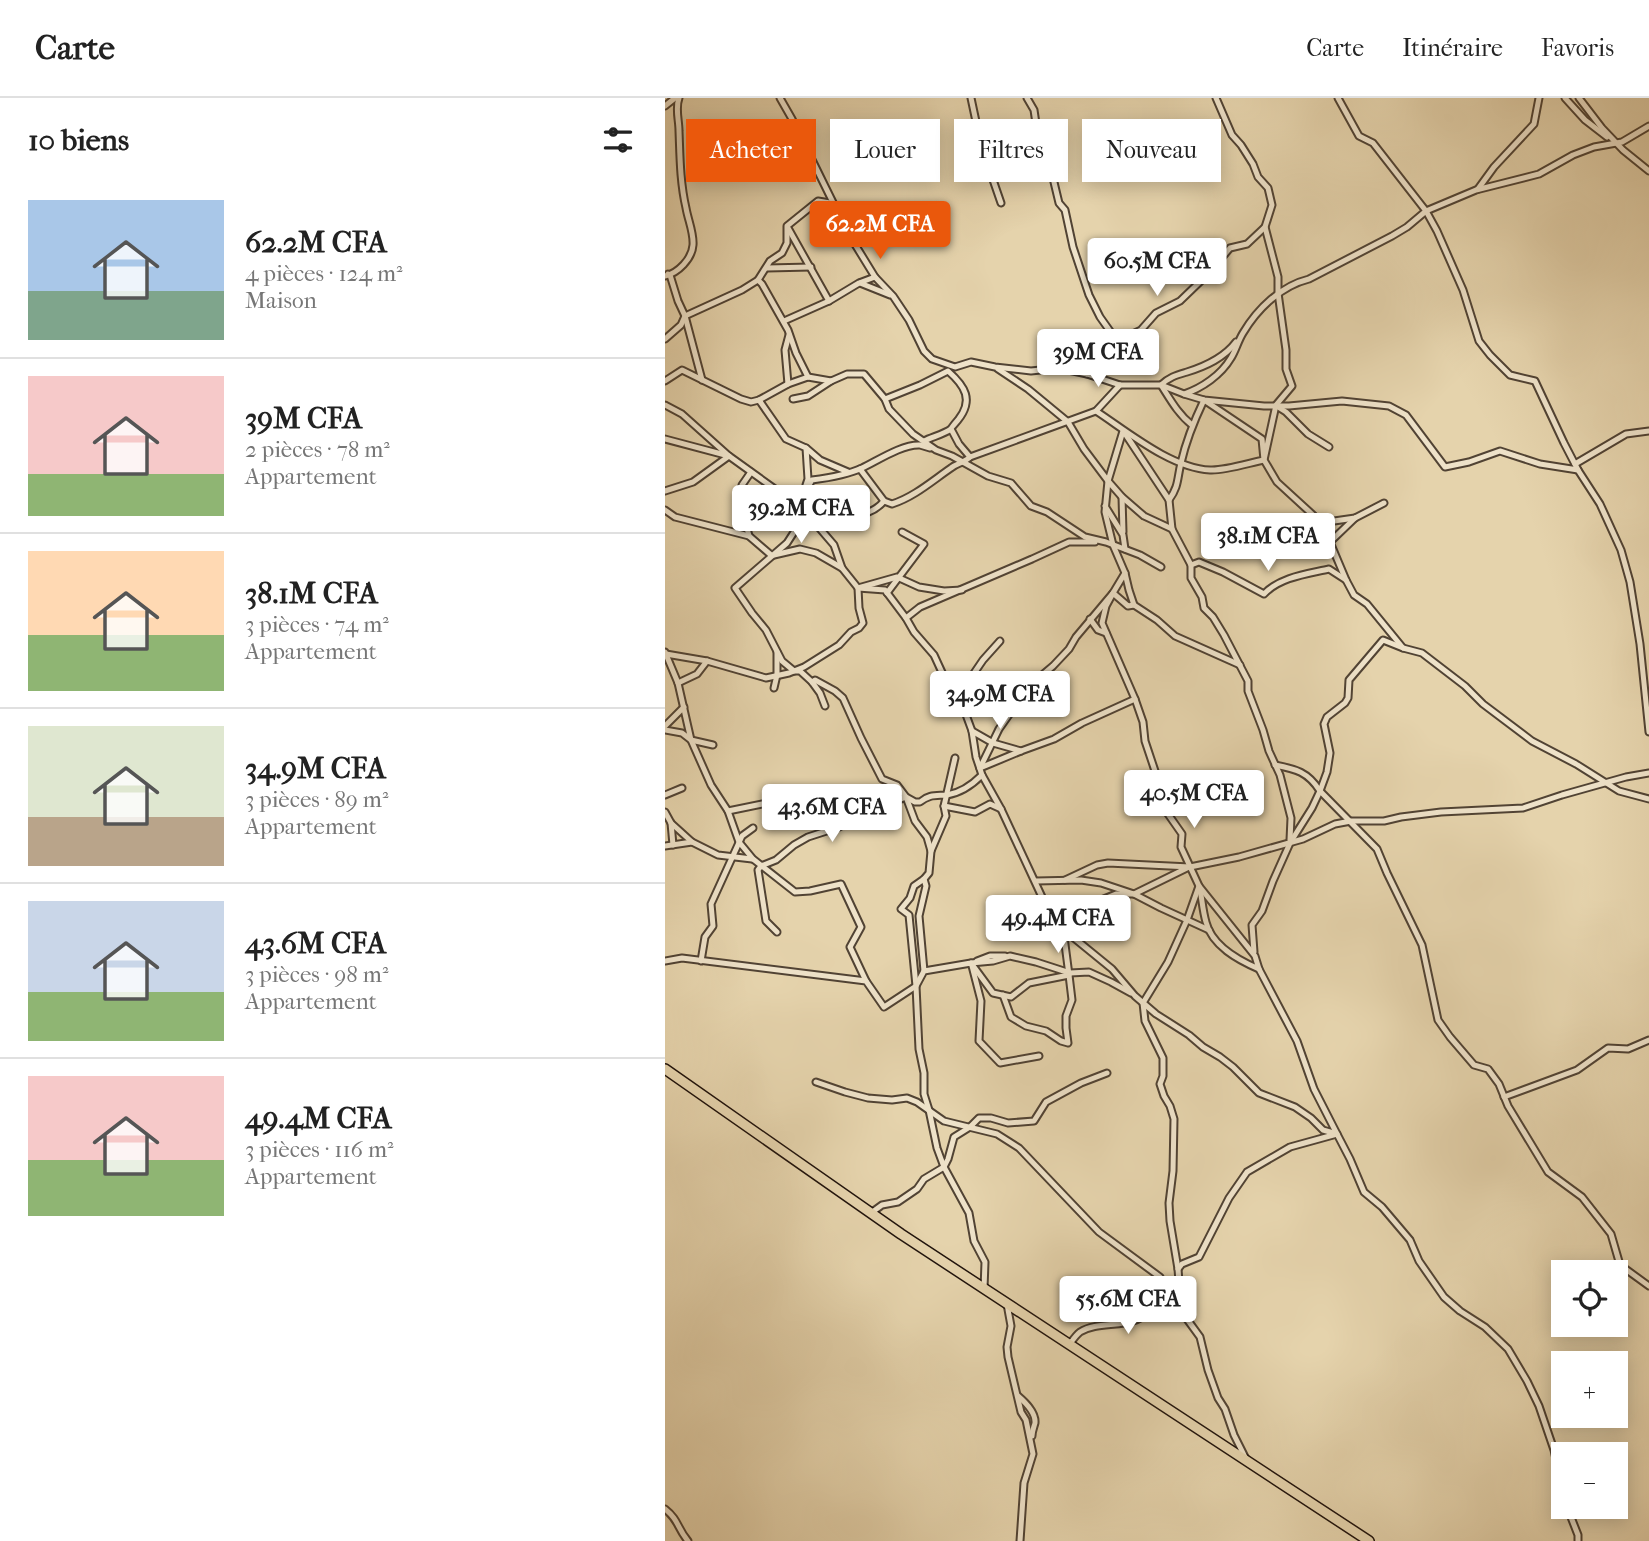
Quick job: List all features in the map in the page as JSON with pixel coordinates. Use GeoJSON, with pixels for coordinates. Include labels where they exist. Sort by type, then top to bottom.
{"type":"FeatureCollection","features":[{"type":"Feature","properties":{"kind":"highway"},"geometry":{"type":"LineString","coordinates":[[665,1069],[984,1289],[1369,1541]]}},
{"type":"Feature","properties":{"kind":"street"},"geometry":{"type":"LineString","coordinates":[[665,106],[677,98]]}},
{"type":"Feature","properties":{"kind":"street"},"geometry":{"type":"LineString","coordinates":[[677,98],[679,156],[693,248],[688,260],[667,275],[685,316],[702,380]]}},
{"type":"Feature","properties":{"kind":"street"},"geometry":{"type":"LineString","coordinates":[[780,98],[848,233],[875,277],[893,296],[909,320],[924,351],[932,359],[955,367]]}},
{"type":"Feature","properties":{"kind":"street"},"geometry":{"type":"LineString","coordinates":[[971,98],[981,145],[1001,203]]}},
{"type":"Feature","properties":{"kind":"street"},"geometry":{"type":"LineString","coordinates":[[1027,98],[1034,110],[1038,137],[1059,203],[1065,210],[1073,247],[1089,295],[1100,317],[1118,341]]}},
{"type":"Feature","properties":{"kind":"street"},"geometry":{"type":"LineString","coordinates":[[1087,374],[1083,362],[1088,352],[1141,330],[1156,313],[1179,301],[1208,274],[1230,248],[1247,244],[1265,227],[1272,205],[1268,188],[1258,177],[1253,163],[1241,145],[1231,135],[1216,98]]}},
{"type":"Feature","properties":{"kind":"street"},"geometry":{"type":"LineString","coordinates":[[1338,98],[1359,136],[1373,143],[1426,211],[1463,290],[1479,341],[1510,374],[1535,381],[1577,467],[1611,527],[1630,582],[1640,644],[1649,732]]}},
{"type":"Feature","properties":{"kind":"street"},"geometry":{"type":"LineString","coordinates":[[1476,190],[1534,124],[1539,98]]}},
{"type":"Feature","properties":{"kind":"street"},"geometry":{"type":"LineString","coordinates":[[1565,98],[1598,132],[1649,171]]}},
{"type":"Feature","properties":{"kind":"street"},"geometry":{"type":"LineString","coordinates":[[1579,98],[1615,143]]}},
{"type":"Feature","properties":{"kind":"street"},"geometry":{"type":"LineString","coordinates":[[1161,385],[1168,378],[1202,366],[1227,353],[1261,309],[1278,293],[1365,251],[1407,227],[1426,211],[1476,190],[1539,174],[1573,155],[1594,147],[1622,142],[1649,126]]}},
{"type":"Feature","properties":{"kind":"street"},"geometry":{"type":"LineString","coordinates":[[787,226],[818,201],[830,203]]}},
{"type":"Feature","properties":{"kind":"street"},"geometry":{"type":"LineString","coordinates":[[787,226],[829,301]]}},
{"type":"Feature","properties":{"kind":"street"},"geometry":{"type":"LineString","coordinates":[[665,338],[681,325],[685,316],[742,290],[758,279],[770,261],[782,253],[787,243],[787,226]]}},
{"type":"Feature","properties":{"kind":"street"},"geometry":{"type":"LineString","coordinates":[[1263,460],[1276,405],[1292,386],[1286,369],[1278,277],[1265,227]]}},
{"type":"Feature","properties":{"kind":"street"},"geometry":{"type":"LineString","coordinates":[[767,268],[811,267]]}},
{"type":"Feature","properties":{"kind":"street"},"geometry":{"type":"LineString","coordinates":[[784,321],[875,277]]}},
{"type":"Feature","properties":{"kind":"street"},"geometry":{"type":"LineString","coordinates":[[758,279],[784,321],[808,377]]}},
{"type":"Feature","properties":{"kind":"street"},"geometry":{"type":"LineString","coordinates":[[859,283],[893,296]]}},
{"type":"Feature","properties":{"kind":"street"},"geometry":{"type":"LineString","coordinates":[[1184,394],[1216,376],[1230,359],[1242,334]]}},
{"type":"Feature","properties":{"kind":"street"},"geometry":{"type":"LineString","coordinates":[[788,384],[785,350],[789,335]]}},
{"type":"Feature","properties":{"kind":"street"},"geometry":{"type":"LineString","coordinates":[[885,399],[971,362],[1031,371],[1059,368],[1119,385],[1161,385],[1204,400],[1289,406],[1342,401],[1389,406],[1406,415],[1445,467],[1500,451],[1540,464],[1577,467],[1626,433],[1649,431]]}},
{"type":"Feature","properties":{"kind":"street"},"geometry":{"type":"LineString","coordinates":[[995,367],[1028,389],[1068,422],[1122,497],[1144,516],[1172,528]]}},
{"type":"Feature","properties":{"kind":"street"},"geometry":{"type":"LineString","coordinates":[[665,381],[682,370],[751,402],[808,377],[831,381]]}},
{"type":"Feature","properties":{"kind":"street"},"geometry":{"type":"LineString","coordinates":[[804,493],[812,480],[860,469],[951,429],[965,411],[967,400],[966,391],[948,371]]}},
{"type":"Feature","properties":{"kind":"street"},"geometry":{"type":"LineString","coordinates":[[793,399],[808,396],[847,374],[863,374],[885,399],[889,409],[922,443],[988,476],[1011,483],[1031,506],[1047,512],[1085,537],[1125,549],[1161,567]]}},
{"type":"Feature","properties":{"kind":"street"},"geometry":{"type":"LineString","coordinates":[[860,469],[884,501],[892,504],[925,487],[953,465],[970,457],[1096,411],[1119,385]]}},
{"type":"Feature","properties":{"kind":"street"},"geometry":{"type":"LineString","coordinates":[[1161,385],[1183,418],[1192,425]]}},
{"type":"Feature","properties":{"kind":"street"},"geometry":{"type":"LineString","coordinates":[[759,400],[786,439],[806,448],[820,460],[848,472]]}},
{"type":"Feature","properties":{"kind":"street"},"geometry":{"type":"LineString","coordinates":[[1169,500],[1177,489],[1192,425],[1204,400]]}},
{"type":"Feature","properties":{"kind":"street"},"geometry":{"type":"LineString","coordinates":[[1204,400],[1262,439],[1263,460],[1277,482],[1313,514],[1324,528],[1354,595],[1367,604],[1403,648]]}},
{"type":"Feature","properties":{"kind":"street"},"geometry":{"type":"LineString","coordinates":[[665,405],[682,414],[729,456],[793,502],[821,528],[834,545],[842,568],[858,588],[863,623],[839,645],[794,671]]}},
{"type":"Feature","properties":{"kind":"street"},"geometry":{"type":"LineString","coordinates":[[1276,405],[1329,447]]}},
{"type":"Feature","properties":{"kind":"street"},"geometry":{"type":"LineString","coordinates":[[1096,411],[1123,431],[1181,464],[1211,470],[1263,460]]}},
{"type":"Feature","properties":{"kind":"street"},"geometry":{"type":"LineString","coordinates":[[951,429],[970,457]]}},
{"type":"Feature","properties":{"kind":"street"},"geometry":{"type":"LineString","coordinates":[[1123,431],[1108,481],[1105,512],[1113,545],[1134,605],[1175,636],[1240,665]]}},
{"type":"Feature","properties":{"kind":"street"},"geometry":{"type":"LineString","coordinates":[[1123,431],[1169,500],[1172,528],[1191,565],[1191,578],[1202,597],[1204,608],[1213,617],[1248,681],[1248,691],[1280,775],[1291,818],[1290,843]]}},
{"type":"Feature","properties":{"kind":"street"},"geometry":{"type":"LineString","coordinates":[[665,439],[729,456]]}},
{"type":"Feature","properties":{"kind":"street"},"geometry":{"type":"LineString","coordinates":[[794,671],[782,661],[763,624],[735,588],[786,543],[798,526],[804,514],[804,493],[808,479],[806,448]]}},
{"type":"Feature","properties":{"kind":"street"},"geometry":{"type":"LineString","coordinates":[[665,491],[693,482],[729,456]]}},
{"type":"Feature","properties":{"kind":"street"},"geometry":{"type":"LineString","coordinates":[[749,536],[740,500],[742,485],[751,472]]}},
{"type":"Feature","properties":{"kind":"street"},"geometry":{"type":"LineString","coordinates":[[1122,497],[1125,549]]}},
{"type":"Feature","properties":{"kind":"street"},"geometry":{"type":"LineString","coordinates":[[804,514],[827,518],[851,517],[878,508],[884,501]]}},
{"type":"Feature","properties":{"kind":"street"},"geometry":{"type":"LineString","coordinates":[[1330,542],[1355,518],[1384,503]]}},
{"type":"Feature","properties":{"kind":"street"},"geometry":{"type":"LineString","coordinates":[[1105,506],[1123,535]]}},
{"type":"Feature","properties":{"kind":"street"},"geometry":{"type":"LineString","coordinates":[[665,510],[675,517],[749,536],[771,555]]}},
{"type":"Feature","properties":{"kind":"street"},"geometry":{"type":"LineString","coordinates":[[1320,523],[1355,518]]}},
{"type":"Feature","properties":{"kind":"street"},"geometry":{"type":"LineString","coordinates":[[887,593],[924,544],[902,533]]}},
{"type":"Feature","properties":{"kind":"street"},"geometry":{"type":"LineString","coordinates":[[906,618],[920,607],[1069,542],[1098,542]]}},
{"type":"Feature","properties":{"kind":"street"},"geometry":{"type":"LineString","coordinates":[[771,555],[800,548],[816,553],[842,568]]}},
{"type":"Feature","properties":{"kind":"street"},"geometry":{"type":"LineString","coordinates":[[1191,565],[1199,562],[1264,594],[1272,586],[1284,581],[1329,569],[1346,580]]}},
{"type":"Feature","properties":{"kind":"street"},"geometry":{"type":"LineString","coordinates":[[1125,573],[1107,606],[1102,623],[1135,699],[1164,804],[1182,834],[1181,847],[1190,867],[1199,886],[1255,956]]}},
{"type":"Feature","properties":{"kind":"street"},"geometry":{"type":"LineString","coordinates":[[858,588],[897,577],[919,587],[944,591],[962,590]]}},
{"type":"Feature","properties":{"kind":"street"},"geometry":{"type":"LineString","coordinates":[[858,588],[885,590],[914,632],[934,655],[957,705],[965,712],[981,771],[1042,897],[1063,929],[1112,969],[1135,996],[1156,1014],[1226,1062],[1259,1093],[1295,1107],[1323,1130],[1337,1134]]}},
{"type":"Feature","properties":{"kind":"street"},"geometry":{"type":"LineString","coordinates":[[1113,593],[1128,606],[1134,605]]}},
{"type":"Feature","properties":{"kind":"street"},"geometry":{"type":"LineString","coordinates":[[906,797],[920,802],[968,787],[981,771],[999,729],[1013,709],[1014,697],[1024,686],[1053,666],[1113,593]]}},
{"type":"Feature","properties":{"kind":"street"},"geometry":{"type":"LineString","coordinates":[[1090,619],[1098,630],[1106,634]]}},
{"type":"Feature","properties":{"kind":"street"},"geometry":{"type":"LineString","coordinates":[[1551,1442],[1539,1406],[1508,1349],[1485,1327],[1444,1297],[1419,1261],[1409,1240],[1382,1207],[1364,1192],[1314,1089],[1297,1041],[1259,970],[1252,925],[1262,911],[1290,843],[1312,808],[1327,772],[1330,753],[1324,723],[1327,717],[1345,703],[1349,680],[1383,639],[1422,653],[1532,741],[1619,790],[1649,799]]}},
{"type":"Feature","properties":{"kind":"street"},"geometry":{"type":"LineString","coordinates":[[965,712],[973,694],[973,687],[968,682],[1000,641]]}},
{"type":"Feature","properties":{"kind":"street"},"geometry":{"type":"LineString","coordinates":[[765,678],[774,688],[777,649]]}},
{"type":"Feature","properties":{"kind":"street"},"geometry":{"type":"LineString","coordinates":[[665,653],[707,661],[765,678],[800,671],[820,693],[825,706]]}},
{"type":"Feature","properties":{"kind":"street"},"geometry":{"type":"LineString","coordinates":[[665,653],[678,683],[691,740],[711,785],[728,811],[739,842],[753,859],[795,892],[841,884],[861,927],[850,947],[866,981],[884,1007],[916,986],[924,971],[919,916],[926,886],[925,879]]}},
{"type":"Feature","properties":{"kind":"street"},"geometry":{"type":"LineString","coordinates":[[678,683],[698,674],[707,661]]}},
{"type":"Feature","properties":{"kind":"street"},"geometry":{"type":"LineString","coordinates":[[812,682],[815,680],[843,698],[882,779],[897,785],[906,797],[931,851]]}},
{"type":"Feature","properties":{"kind":"street"},"geometry":{"type":"LineString","coordinates":[[981,771],[1135,699]]}},
{"type":"Feature","properties":{"kind":"street"},"geometry":{"type":"LineString","coordinates":[[684,707],[665,728],[682,733],[691,740],[713,745]]}},
{"type":"Feature","properties":{"kind":"street"},"geometry":{"type":"LineString","coordinates":[[972,730],[993,743],[1021,751]]}},
{"type":"Feature","properties":{"kind":"street"},"geometry":{"type":"LineString","coordinates":[[955,758],[944,806],[946,816],[931,851],[929,873],[914,886],[910,898],[901,909],[909,915],[924,1094],[937,1148],[944,1167],[969,1213],[974,1241],[985,1262],[984,1289]]}},
{"type":"Feature","properties":{"kind":"street"},"geometry":{"type":"LineString","coordinates":[[1275,765],[1297,769],[1314,781],[1320,791],[1377,849],[1422,945],[1438,1020],[1474,1065],[1488,1069],[1499,1084],[1548,1172],[1582,1197],[1611,1234],[1620,1265],[1649,1286]]}},
{"type":"Feature","properties":{"kind":"street"},"geometry":{"type":"LineString","coordinates":[[1065,880],[1097,865],[1108,863],[1190,867],[1240,857],[1303,839],[1335,824],[1351,821],[1384,821],[1441,812],[1523,808],[1626,777],[1649,773]]}},
{"type":"Feature","properties":{"kind":"street"},"geometry":{"type":"LineString","coordinates":[[665,795],[682,788]]}},
{"type":"Feature","properties":{"kind":"street"},"geometry":{"type":"LineString","coordinates":[[777,932],[766,921],[758,870],[761,866],[776,860],[809,837],[839,827],[906,797]]}},
{"type":"Feature","properties":{"kind":"street"},"geometry":{"type":"LineString","coordinates":[[728,811],[772,802]]}},
{"type":"Feature","properties":{"kind":"street"},"geometry":{"type":"LineString","coordinates":[[944,806],[975,813],[990,804],[1001,810]]}},
{"type":"Feature","properties":{"kind":"street"},"geometry":{"type":"LineString","coordinates":[[665,812],[671,823],[692,842],[718,855],[753,859]]}},
{"type":"Feature","properties":{"kind":"street"},"geometry":{"type":"LineString","coordinates":[[671,823],[673,845]]}},
{"type":"Feature","properties":{"kind":"street"},"geometry":{"type":"LineString","coordinates":[[701,961],[705,937],[713,926],[711,904],[742,836],[753,828]]}},
{"type":"Feature","properties":{"kind":"street"},"geometry":{"type":"LineString","coordinates":[[665,845],[692,842]]}},
{"type":"Feature","properties":{"kind":"street"},"geometry":{"type":"LineString","coordinates":[[1094,903],[1116,894],[1134,894],[1190,867]]}},
{"type":"Feature","properties":{"kind":"street"},"geometry":{"type":"LineString","coordinates":[[1035,881],[1101,883],[1134,894],[1209,930]]}},
{"type":"Feature","properties":{"kind":"street"},"geometry":{"type":"LineString","coordinates":[[1184,1314],[1169,1212],[1174,1119],[1160,1084],[1163,1058],[1145,1021],[1143,1003],[1168,962],[1199,886]]}},
{"type":"Feature","properties":{"kind":"street"},"geometry":{"type":"LineString","coordinates":[[1199,886],[1206,924],[1212,936],[1231,955],[1259,970]]}},
{"type":"Feature","properties":{"kind":"street"},"geometry":{"type":"LineString","coordinates":[[1003,995],[1011,1017],[1069,1043],[1066,1016],[1072,1000],[1063,929]]}},
{"type":"Feature","properties":{"kind":"street"},"geometry":{"type":"LineString","coordinates":[[924,971],[971,963],[990,956],[1010,956],[1070,974]]}},
{"type":"Feature","properties":{"kind":"street"},"geometry":{"type":"LineString","coordinates":[[665,961],[682,958],[866,981]]}},
{"type":"Feature","properties":{"kind":"street"},"geometry":{"type":"LineString","coordinates":[[971,963],[993,993],[1011,997],[1029,983],[1089,972],[1135,996]]}},
{"type":"Feature","properties":{"kind":"street"},"geometry":{"type":"LineString","coordinates":[[971,963],[981,1001],[979,1041],[1000,1063],[1039,1056]]}},
{"type":"Feature","properties":{"kind":"street"},"geometry":{"type":"LineString","coordinates":[[1504,1097],[1577,1070],[1608,1048],[1628,1049],[1649,1040]]}},
{"type":"Feature","properties":{"kind":"street"},"geometry":{"type":"LineString","coordinates":[[871,1213],[882,1205],[898,1202],[917,1189],[924,1179],[944,1167],[954,1137],[979,1118],[1008,1123],[1034,1121],[1046,1102],[1081,1083],[1107,1073]]}},
{"type":"Feature","properties":{"kind":"street"},"geometry":{"type":"LineString","coordinates":[[816,1082],[867,1098],[907,1098],[918,1102],[944,1121],[997,1134],[1019,1148],[1099,1232],[1160,1277],[1171,1303],[1184,1314],[1200,1337],[1218,1398],[1247,1461]]}},
{"type":"Feature","properties":{"kind":"street"},"geometry":{"type":"LineString","coordinates":[[1178,1269],[1182,1264],[1199,1257],[1229,1198],[1247,1172],[1290,1146],[1337,1134]]}},
{"type":"Feature","properties":{"kind":"street"},"geometry":{"type":"LineString","coordinates":[[1069,1345],[1080,1332],[1138,1320],[1180,1296]]}},
{"type":"Feature","properties":{"kind":"street"},"geometry":{"type":"LineString","coordinates":[[1007,1304],[1011,1326],[1008,1357],[1033,1454],[1024,1483],[1020,1541]]}},
{"type":"Feature","properties":{"kind":"street"},"geometry":{"type":"LineString","coordinates":[[665,1509],[677,1519],[681,1532],[688,1541]]}},
{"type":"Feature","properties":{"kind":"street"},"geometry":{"type":"LineString","coordinates":[[1572,1519],[1578,1541]]}}]}
